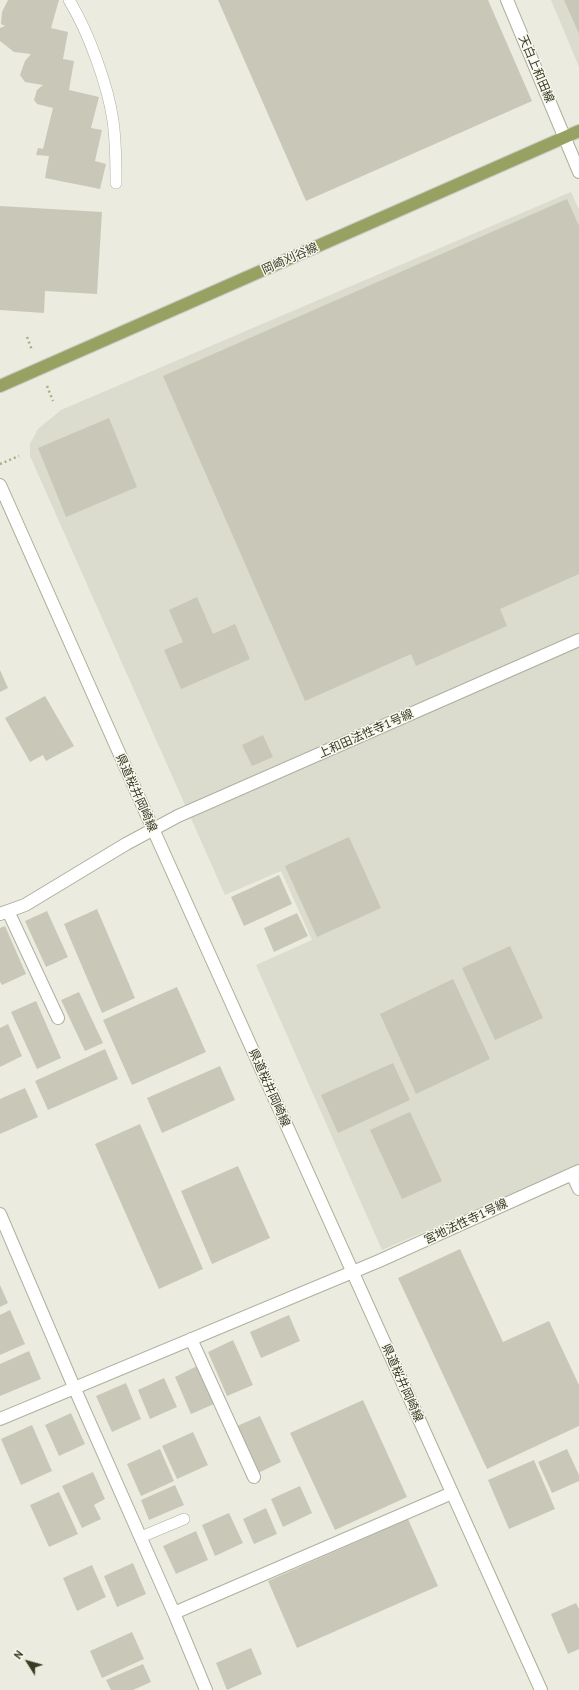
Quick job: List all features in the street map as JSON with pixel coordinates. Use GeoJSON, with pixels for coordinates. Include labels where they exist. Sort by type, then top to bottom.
{"type":"FeatureCollection","features":[{"type":"Feature","properties":{"kind":"main road","name":"岡崎刈谷線"},"geometry":{"type":"LineString","coordinates":[[0,386],[579,132]]}},
{"type":"Feature","properties":{"kind":"street","name":"天白上和田線"},"geometry":{"type":"LineString","coordinates":[[507,0],[579,172]]}},
{"type":"Feature","properties":{"kind":"street","name":"県道桜井岡崎線"},"geometry":{"type":"LineString","coordinates":[[0,485],[352,1273],[541,1690]]}},
{"type":"Feature","properties":{"kind":"street","name":"上和田法性寺1号線"},"geometry":{"type":"LineString","coordinates":[[4,913],[25,905],[153,829],[579,640]]}},
{"type":"Feature","properties":{"kind":"street"},"geometry":{"type":"LineString","coordinates":[[4,913],[58,1018]]}},
{"type":"Feature","properties":{"kind":"street"},"geometry":{"type":"LineString","coordinates":[[576,1172],[579,1189]]}},
{"type":"Feature","properties":{"kind":"street","name":"宮地法性寺1号線"},"geometry":{"type":"LineString","coordinates":[[0,1419],[74,1387],[352,1273],[576,1172]]}},
{"type":"Feature","properties":{"kind":"street"},"geometry":{"type":"LineString","coordinates":[[0,1214],[74,1387],[174,1613],[206,1690]]}},
{"type":"Feature","properties":{"kind":"street"},"geometry":{"type":"LineString","coordinates":[[191,1339],[254,1477]]}},
{"type":"Feature","properties":{"kind":"street"},"geometry":{"type":"LineString","coordinates":[[174,1613],[452,1493]]}},
{"type":"Feature","properties":{"kind":"lane"},"geometry":{"type":"LineString","coordinates":[[69,0],[88,35],[105,86],[113,121],[116,183]]}},
{"type":"Feature","properties":{"kind":"lane"},"geometry":{"type":"LineString","coordinates":[[141,1537],[184,1519]]}},
{"type":"Feature","properties":{"kind":"path"},"geometry":{"type":"LineString","coordinates":[[0,464],[19,456]]}},
{"type":"Feature","properties":{"kind":"shaded area"},"geometry":{"type":"Polygon","coordinates":[[[551,0],[579,0],[579,67],[551,0]]]}},
{"type":"Feature","properties":{"kind":"shaded area"},"geometry":{"type":"Polygon","coordinates":[[[571,192],[579,210],[579,1165],[382,1250],[256,965],[312,940],[281,871],[225,895],[30,456],[30,444],[38,429],[61,410],[571,192]]]}},
{"type":"Feature","properties":{"kind":"building"},"geometry":{"type":"Polygon","coordinates":[[[8,0],[59,0],[51,28],[68,32],[63,59],[74,61],[69,90],[99,97],[91,128],[102,130],[95,161],[106,164],[100,189],[45,178],[49,156],[36,155],[38,148],[43,149],[53,108],[37,104],[34,100],[37,90],[43,85],[25,82],[20,75],[25,61],[31,54],[14,52],[0,41],[0,28],[5,26],[1,24],[2,12],[8,0]]]}},
{"type":"Feature","properties":{"kind":"building"},"geometry":{"type":"Polygon","coordinates":[[[218,0],[488,0],[532,101],[306,201],[218,0]]]}},
{"type":"Feature","properties":{"kind":"building"},"geometry":{"type":"Polygon","coordinates":[[[564,0],[579,0],[579,34],[576,27],[564,0]]]}},
{"type":"Feature","properties":{"kind":"building"},"geometry":{"type":"Polygon","coordinates":[[[567,199],[579,226],[579,574],[500,609],[507,626],[416,666],[411,654],[305,701],[163,376],[567,199]]]}},
{"type":"Feature","properties":{"kind":"building"},"geometry":{"type":"Polygon","coordinates":[[[0,206],[102,212],[97,294],[45,291],[44,313],[0,310],[0,206]]]}},
{"type":"Feature","properties":{"kind":"building"},"geometry":{"type":"Polygon","coordinates":[[[109,418],[137,487],[66,517],[38,448],[109,418]]]}},
{"type":"Feature","properties":{"kind":"building"},"geometry":{"type":"Polygon","coordinates":[[[197,597],[213,634],[235,624],[250,659],[181,689],[164,650],[183,642],[169,610],[197,597]]]}},
{"type":"Feature","properties":{"kind":"building"},"geometry":{"type":"Polygon","coordinates":[[[0,670],[8,688],[0,692],[0,670]]]}},
{"type":"Feature","properties":{"kind":"building"},"geometry":{"type":"Polygon","coordinates":[[[45,696],[74,746],[46,761],[43,755],[30,762],[5,718],[45,696]]]}},
{"type":"Feature","properties":{"kind":"building"},"geometry":{"type":"Polygon","coordinates":[[[263,735],[273,757],[252,766],[242,745],[263,735]]]}},
{"type":"Feature","properties":{"kind":"building"},"geometry":{"type":"Polygon","coordinates":[[[349,837],[381,908],[317,937],[285,866],[349,837]]]}},
{"type":"Feature","properties":{"kind":"building"},"geometry":{"type":"Polygon","coordinates":[[[279,875],[292,904],[244,926],[231,897],[279,875]]]}},
{"type":"Feature","properties":{"kind":"building"},"geometry":{"type":"Polygon","coordinates":[[[97,909],[135,998],[102,1013],[64,924],[97,909]]]}},
{"type":"Feature","properties":{"kind":"building"},"geometry":{"type":"Polygon","coordinates":[[[47,911],[68,957],[46,967],[25,921],[47,911]]]}},
{"type":"Feature","properties":{"kind":"building"},"geometry":{"type":"Polygon","coordinates":[[[297,913],[308,936],[274,952],[264,928],[297,913]]]}},
{"type":"Feature","properties":{"kind":"building"},"geometry":{"type":"Polygon","coordinates":[[[5,926],[26,974],[2,985],[0,982],[0,928],[5,926]]]}},
{"type":"Feature","properties":{"kind":"building"},"geometry":{"type":"Polygon","coordinates":[[[510,946],[543,1018],[495,1040],[462,968],[510,946]]]}},
{"type":"Feature","properties":{"kind":"building"},"geometry":{"type":"Polygon","coordinates":[[[453,979],[490,1059],[416,1094],[380,1014],[453,979]]]}},
{"type":"Feature","properties":{"kind":"building"},"geometry":{"type":"Polygon","coordinates":[[[177,987],[206,1052],[132,1085],[103,1020],[177,987]]]}},
{"type":"Feature","properties":{"kind":"building"},"geometry":{"type":"Polygon","coordinates":[[[79,992],[103,1043],[85,1051],[61,1000],[79,992]]]}},
{"type":"Feature","properties":{"kind":"building"},"geometry":{"type":"Polygon","coordinates":[[[36,1001],[61,1058],[37,1069],[11,1012],[36,1001]]]}},
{"type":"Feature","properties":{"kind":"building"},"geometry":{"type":"Polygon","coordinates":[[[8,1024],[22,1056],[0,1067],[0,1028],[8,1024]]]}},
{"type":"Feature","properties":{"kind":"building"},"geometry":{"type":"Polygon","coordinates":[[[105,1049],[118,1079],[48,1110],[35,1081],[105,1049]]]}},
{"type":"Feature","properties":{"kind":"building"},"geometry":{"type":"Polygon","coordinates":[[[393,1063],[410,1100],[338,1133],[321,1095],[393,1063]]]}},
{"type":"Feature","properties":{"kind":"building"},"geometry":{"type":"Polygon","coordinates":[[[220,1066],[235,1100],[162,1133],[147,1098],[220,1066]]]}},
{"type":"Feature","properties":{"kind":"building"},"geometry":{"type":"Polygon","coordinates":[[[25,1088],[38,1117],[0,1134],[0,1099],[25,1088]]]}},
{"type":"Feature","properties":{"kind":"building"},"geometry":{"type":"Polygon","coordinates":[[[410,1112],[442,1181],[402,1199],[370,1130],[410,1112]]]}},
{"type":"Feature","properties":{"kind":"building"},"geometry":{"type":"Polygon","coordinates":[[[140,1124],[203,1269],[159,1289],[95,1144],[140,1124]]]}},
{"type":"Feature","properties":{"kind":"building"},"geometry":{"type":"Polygon","coordinates":[[[238,1166],[270,1238],[212,1264],[181,1191],[238,1166]]]}},
{"type":"Feature","properties":{"kind":"building"},"geometry":{"type":"Polygon","coordinates":[[[460,1249],[503,1342],[549,1321],[579,1385],[579,1426],[487,1469],[398,1278],[460,1249]]]}},
{"type":"Feature","properties":{"kind":"building"},"geometry":{"type":"Polygon","coordinates":[[[0,1285],[8,1303],[0,1307],[0,1285]]]}},
{"type":"Feature","properties":{"kind":"building"},"geometry":{"type":"Polygon","coordinates":[[[10,1310],[25,1344],[0,1355],[0,1315],[10,1310]]]}},
{"type":"Feature","properties":{"kind":"building"},"geometry":{"type":"Polygon","coordinates":[[[289,1315],[300,1341],[261,1358],[250,1332],[289,1315]]]}},
{"type":"Feature","properties":{"kind":"building"},"geometry":{"type":"Polygon","coordinates":[[[233,1340],[253,1385],[227,1396],[208,1352],[233,1340]]]}},
{"type":"Feature","properties":{"kind":"building"},"geometry":{"type":"Polygon","coordinates":[[[29,1351],[41,1379],[0,1396],[0,1364],[29,1351]]]}},
{"type":"Feature","properties":{"kind":"building"},"geometry":{"type":"Polygon","coordinates":[[[197,1366],[214,1404],[191,1414],[175,1377],[197,1366]]]}},
{"type":"Feature","properties":{"kind":"building"},"geometry":{"type":"Polygon","coordinates":[[[164,1378],[177,1407],[150,1419],[138,1390],[164,1378]]]}},
{"type":"Feature","properties":{"kind":"building"},"geometry":{"type":"Polygon","coordinates":[[[126,1383],[141,1419],[112,1432],[96,1396],[126,1383]]]}},
{"type":"Feature","properties":{"kind":"building"},"geometry":{"type":"Polygon","coordinates":[[[363,1400],[407,1497],[335,1530],[290,1433],[363,1400]]]}},
{"type":"Feature","properties":{"kind":"building"},"geometry":{"type":"Polygon","coordinates":[[[71,1413],[85,1444],[59,1456],[45,1425],[71,1413]]]}},
{"type":"Feature","properties":{"kind":"building"},"geometry":{"type":"Polygon","coordinates":[[[260,1416],[281,1462],[256,1474],[235,1427],[260,1416]]]}},
{"type":"Feature","properties":{"kind":"building"},"geometry":{"type":"Polygon","coordinates":[[[32,1425],[52,1471],[21,1485],[1,1439],[32,1425]]]}},
{"type":"Feature","properties":{"kind":"building"},"geometry":{"type":"Polygon","coordinates":[[[193,1432],[208,1465],[177,1479],[162,1446],[193,1432]]]}},
{"type":"Feature","properties":{"kind":"building"},"geometry":{"type":"Polygon","coordinates":[[[160,1449],[174,1481],[141,1496],[127,1464],[160,1449]]]}},
{"type":"Feature","properties":{"kind":"building"},"geometry":{"type":"Polygon","coordinates":[[[567,1449],[579,1475],[579,1481],[552,1493],[538,1462],[567,1449]]]}},
{"type":"Feature","properties":{"kind":"building"},"geometry":{"type":"Polygon","coordinates":[[[534,1460],[555,1509],[509,1529],[488,1480],[534,1460]]]}},
{"type":"Feature","properties":{"kind":"building"},"geometry":{"type":"Polygon","coordinates":[[[93,1472],[105,1499],[94,1505],[101,1519],[82,1528],[62,1486],[93,1472]]]}},
{"type":"Feature","properties":{"kind":"building"},"geometry":{"type":"Polygon","coordinates":[[[175,1485],[184,1505],[149,1520],[141,1500],[175,1485]]]}},
{"type":"Feature","properties":{"kind":"building"},"geometry":{"type":"Polygon","coordinates":[[[300,1486],[312,1513],[283,1527],[271,1499],[300,1486]]]}},
{"type":"Feature","properties":{"kind":"building"},"geometry":{"type":"Polygon","coordinates":[[[59,1492],[78,1534],[49,1547],[30,1505],[59,1492]]]}},
{"type":"Feature","properties":{"kind":"building"},"geometry":{"type":"Polygon","coordinates":[[[266,1508],[277,1534],[254,1544],[243,1519],[266,1508]]]}},
{"type":"Feature","properties":{"kind":"building"},"geometry":{"type":"Polygon","coordinates":[[[229,1513],[243,1543],[215,1556],[202,1525],[229,1513]]]}},
{"type":"Feature","properties":{"kind":"building"},"geometry":{"type":"Polygon","coordinates":[[[408,1519],[438,1586],[297,1648],[268,1581],[408,1519]]]}},
{"type":"Feature","properties":{"kind":"building"},"geometry":{"type":"Polygon","coordinates":[[[196,1531],[208,1560],[176,1574],[163,1546],[196,1531]]]}},
{"type":"Feature","properties":{"kind":"building"},"geometry":{"type":"Polygon","coordinates":[[[133,1563],[146,1594],[117,1607],[104,1576],[133,1563]]]}},
{"type":"Feature","properties":{"kind":"building"},"geometry":{"type":"Polygon","coordinates":[[[92,1565],[106,1597],[77,1611],[63,1578],[92,1565]]]}},
{"type":"Feature","properties":{"kind":"building"},"geometry":{"type":"Polygon","coordinates":[[[576,1603],[579,1609],[579,1649],[568,1654],[551,1614],[576,1603]]]}},
{"type":"Feature","properties":{"kind":"building"},"geometry":{"type":"Polygon","coordinates":[[[132,1632],[144,1659],[102,1678],[90,1651],[132,1632]]]}},
{"type":"Feature","properties":{"kind":"building"},"geometry":{"type":"Polygon","coordinates":[[[251,1648],[262,1674],[227,1690],[216,1663],[251,1648]]]}},
{"type":"Feature","properties":{"kind":"building"},"geometry":{"type":"Polygon","coordinates":[[[143,1664],[151,1682],[133,1690],[111,1690],[106,1680],[143,1664]]]}}]}
